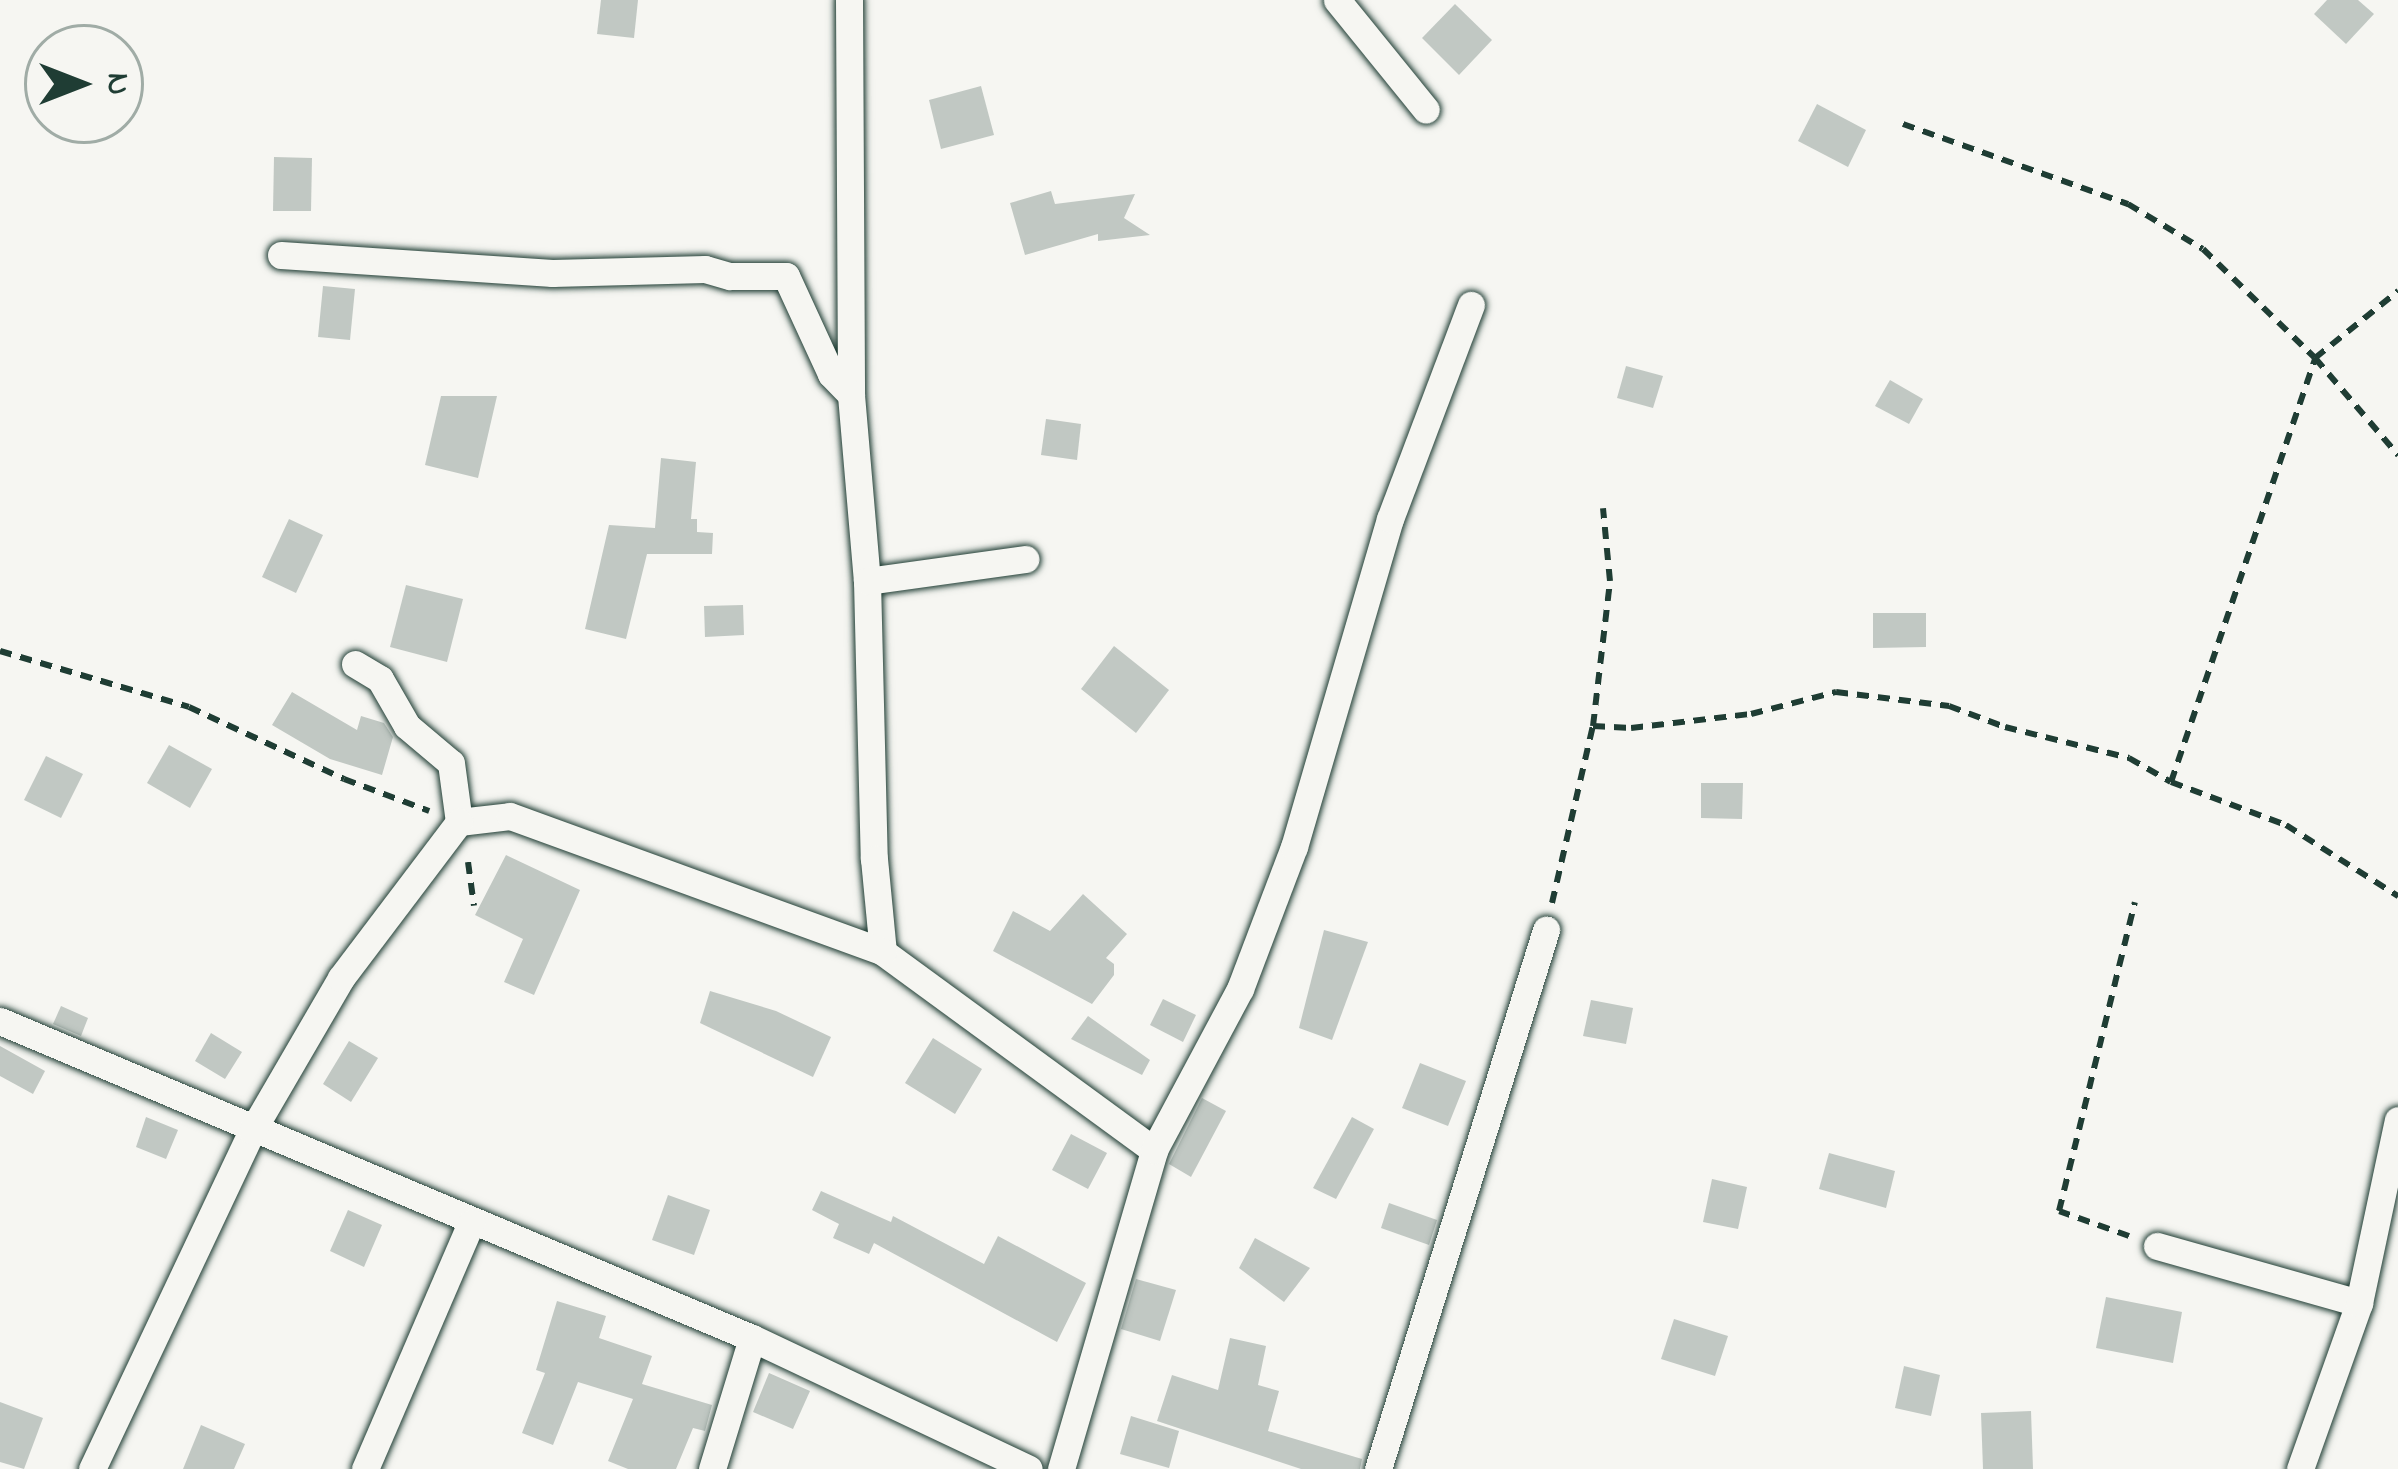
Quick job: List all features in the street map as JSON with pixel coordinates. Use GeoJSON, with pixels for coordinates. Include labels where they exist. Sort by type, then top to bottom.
{"type":"FeatureCollection","features":[{"type":"Feature","properties":{"kind":"street"},"geometry":{"type":"LineString","coordinates":[[849,0],[851,395],[867,581],[874,859],[883,952]]}},
{"type":"Feature","properties":{"kind":"street"},"geometry":{"type":"LineString","coordinates":[[1337,0],[1426,110]]}},
{"type":"Feature","properties":{"kind":"street"},"geometry":{"type":"LineString","coordinates":[[281,255],[552,273],[706,269],[730,276],[786,276],[831,374],[851,395]]}},
{"type":"Feature","properties":{"kind":"street"},"geometry":{"type":"LineString","coordinates":[[1061,1469],[1154,1150],[1240,989],[1271,908],[1397,500],[1471,305]]}},
{"type":"Feature","properties":{"kind":"street"},"geometry":{"type":"LineString","coordinates":[[867,581],[1025,559]]}},
{"type":"Feature","properties":{"kind":"street"},"geometry":{"type":"LineString","coordinates":[[92,1469],[252,1132],[341,978],[459,822],[451,763],[406,726],[380,679],[355,664]]}},
{"type":"Feature","properties":{"kind":"street"},"geometry":{"type":"LineString","coordinates":[[459,822],[510,816],[883,952],[1154,1150]]}},
{"type":"Feature","properties":{"kind":"street"},"geometry":{"type":"LineString","coordinates":[[1378,1469],[1546,930]]}},
{"type":"Feature","properties":{"kind":"street"},"geometry":{"type":"LineString","coordinates":[[0,1022],[252,1132],[752,1338],[1029,1469]]}},
{"type":"Feature","properties":{"kind":"street"},"geometry":{"type":"LineString","coordinates":[[2300,1469],[2359,1303],[2398,1120]]}},
{"type":"Feature","properties":{"kind":"street"},"geometry":{"type":"LineString","coordinates":[[365,1469],[471,1223]]}},
{"type":"Feature","properties":{"kind":"street"},"geometry":{"type":"LineString","coordinates":[[2157,1246],[2359,1303]]}},
{"type":"Feature","properties":{"kind":"street"},"geometry":{"type":"LineString","coordinates":[[712,1469],[752,1338]]}},
{"type":"Feature","properties":{"kind":"path"},"geometry":{"type":"LineString","coordinates":[[1903,124],[2128,204],[2203,249],[2315,358],[2398,455]]}},
{"type":"Feature","properties":{"kind":"path"},"geometry":{"type":"LineString","coordinates":[[2171,782],[2315,358],[2398,291]]}},
{"type":"Feature","properties":{"kind":"path"},"geometry":{"type":"LineString","coordinates":[[1546,930],[1593,726],[1610,581],[1603,508]]}},
{"type":"Feature","properties":{"kind":"path"},"geometry":{"type":"LineString","coordinates":[[0,651],[189,707],[344,779],[459,822],[474,906]]}},
{"type":"Feature","properties":{"kind":"path"},"geometry":{"type":"LineString","coordinates":[[1593,726],[1631,728],[1751,714],[1836,692],[1949,706],[2005,727],[2129,758],[2171,782],[2286,825],[2398,896]]}},
{"type":"Feature","properties":{"kind":"path"},"geometry":{"type":"LineString","coordinates":[[2135,902],[2059,1211],[2157,1246]]}},
{"type":"Feature","properties":{"kind":"building"},"geometry":{"type":"Polygon","coordinates":[[[601,0],[638,0],[634,38],[597,34],[601,0]]]}},
{"type":"Feature","properties":{"kind":"building"},"geometry":{"type":"Polygon","coordinates":[[[2327,0],[2358,0],[2374,14],[2346,44],[2314,14],[2327,0]]]}},
{"type":"Feature","properties":{"kind":"building"},"geometry":{"type":"Polygon","coordinates":[[[1455,4],[1492,40],[1459,75],[1422,38],[1455,4]]]}},
{"type":"Feature","properties":{"kind":"building"},"geometry":{"type":"Polygon","coordinates":[[[981,86],[994,135],[941,149],[929,100],[981,86]]]}},
{"type":"Feature","properties":{"kind":"building"},"geometry":{"type":"Polygon","coordinates":[[[1817,104],[1866,130],[1848,167],[1798,141],[1817,104]]]}},
{"type":"Feature","properties":{"kind":"building"},"geometry":{"type":"Polygon","coordinates":[[[274,157],[312,158],[311,211],[273,211],[274,157]]]}},
{"type":"Feature","properties":{"kind":"building"},"geometry":{"type":"Polygon","coordinates":[[[1051,191],[1055,204],[1135,194],[1124,218],[1150,235],[1098,241],[1098,234],[1025,255],[1010,203],[1051,191]]]}},
{"type":"Feature","properties":{"kind":"building"},"geometry":{"type":"Polygon","coordinates":[[[323,286],[355,289],[350,340],[318,337],[323,286]]]}},
{"type":"Feature","properties":{"kind":"building"},"geometry":{"type":"Polygon","coordinates":[[[1626,366],[1663,376],[1653,408],[1617,398],[1626,366]]]}},
{"type":"Feature","properties":{"kind":"building"},"geometry":{"type":"Polygon","coordinates":[[[1890,380],[1923,399],[1909,424],[1875,406],[1890,380]]]}},
{"type":"Feature","properties":{"kind":"building"},"geometry":{"type":"Polygon","coordinates":[[[441,396],[497,396],[478,478],[425,465],[441,396]]]}},
{"type":"Feature","properties":{"kind":"building"},"geometry":{"type":"Polygon","coordinates":[[[1046,419],[1081,424],[1077,460],[1041,455],[1046,419]]]}},
{"type":"Feature","properties":{"kind":"building"},"geometry":{"type":"Polygon","coordinates":[[[661,458],[696,462],[691,519],[697,519],[697,532],[713,533],[712,554],[647,554],[626,639],[585,629],[609,525],[655,528],[661,458]]]}},
{"type":"Feature","properties":{"kind":"building"},"geometry":{"type":"Polygon","coordinates":[[[289,519],[323,535],[296,593],[262,577],[289,519]]]}},
{"type":"Feature","properties":{"kind":"building"},"geometry":{"type":"Polygon","coordinates":[[[406,585],[463,599],[447,662],[390,647],[406,585]]]}},
{"type":"Feature","properties":{"kind":"building"},"geometry":{"type":"Polygon","coordinates":[[[743,605],[744,635],[705,637],[704,606],[743,605]]]}},
{"type":"Feature","properties":{"kind":"building"},"geometry":{"type":"Polygon","coordinates":[[[1873,613],[1926,613],[1926,647],[1873,648],[1873,613]]]}},
{"type":"Feature","properties":{"kind":"building"},"geometry":{"type":"Polygon","coordinates":[[[1114,646],[1169,690],[1136,733],[1081,689],[1114,646]]]}},
{"type":"Feature","properties":{"kind":"building"},"geometry":{"type":"Polygon","coordinates":[[[292,692],[357,730],[361,716],[384,723],[393,737],[382,775],[330,759],[272,725],[292,692]]]}},
{"type":"Feature","properties":{"kind":"building"},"geometry":{"type":"Polygon","coordinates":[[[169,745],[212,769],[190,808],[147,783],[169,745]]]}},
{"type":"Feature","properties":{"kind":"building"},"geometry":{"type":"Polygon","coordinates":[[[46,756],[83,774],[61,818],[24,800],[46,756]]]}},
{"type":"Feature","properties":{"kind":"building"},"geometry":{"type":"Polygon","coordinates":[[[1701,783],[1743,783],[1742,819],[1701,818],[1701,783]]]}},
{"type":"Feature","properties":{"kind":"building"},"geometry":{"type":"Polygon","coordinates":[[[506,855],[580,890],[534,995],[504,982],[523,939],[475,915],[506,855]]]}},
{"type":"Feature","properties":{"kind":"building"},"geometry":{"type":"Polygon","coordinates":[[[1083,894],[1127,934],[1106,958],[1114,964],[1114,975],[1092,1004],[993,951],[1013,911],[1050,931],[1083,894]]]}},
{"type":"Feature","properties":{"kind":"building"},"geometry":{"type":"Polygon","coordinates":[[[1324,930],[1368,942],[1332,1040],[1299,1028],[1324,930]]]}},
{"type":"Feature","properties":{"kind":"building"},"geometry":{"type":"Polygon","coordinates":[[[710,991],[776,1011],[831,1037],[813,1077],[700,1023],[710,991]]]}},
{"type":"Feature","properties":{"kind":"building"},"geometry":{"type":"Polygon","coordinates":[[[1163,999],[1196,1015],[1183,1042],[1150,1025],[1163,999]]]}},
{"type":"Feature","properties":{"kind":"building"},"geometry":{"type":"Polygon","coordinates":[[[1591,1000],[1633,1008],[1626,1044],[1583,1036],[1591,1000]]]}},
{"type":"Feature","properties":{"kind":"building"},"geometry":{"type":"Polygon","coordinates":[[[61,1006],[88,1018],[81,1036],[53,1024],[61,1006]]]}},
{"type":"Feature","properties":{"kind":"building"},"geometry":{"type":"Polygon","coordinates":[[[1088,1016],[1150,1060],[1142,1075],[1071,1039],[1088,1016]]]}},
{"type":"Feature","properties":{"kind":"building"},"geometry":{"type":"Polygon","coordinates":[[[211,1033],[242,1052],[225,1079],[195,1061],[211,1033]]]}},
{"type":"Feature","properties":{"kind":"building"},"geometry":{"type":"Polygon","coordinates":[[[933,1038],[982,1069],[955,1114],[905,1083],[933,1038]]]}},
{"type":"Feature","properties":{"kind":"building"},"geometry":{"type":"Polygon","coordinates":[[[349,1041],[378,1058],[351,1102],[323,1084],[349,1041]]]}},
{"type":"Feature","properties":{"kind":"building"},"geometry":{"type":"Polygon","coordinates":[[[0,1046],[45,1071],[33,1094],[0,1076],[0,1046]]]}},
{"type":"Feature","properties":{"kind":"building"},"geometry":{"type":"Polygon","coordinates":[[[1420,1063],[1466,1081],[1448,1126],[1402,1108],[1420,1063]]]}},
{"type":"Feature","properties":{"kind":"building"},"geometry":{"type":"Polygon","coordinates":[[[1202,1098],[1226,1111],[1191,1177],[1169,1164],[1202,1098]]]}},
{"type":"Feature","properties":{"kind":"building"},"geometry":{"type":"Polygon","coordinates":[[[146,1117],[178,1130],[166,1159],[136,1147],[146,1117]]]}},
{"type":"Feature","properties":{"kind":"building"},"geometry":{"type":"Polygon","coordinates":[[[1352,1117],[1374,1129],[1336,1199],[1313,1188],[1352,1117]]]}},
{"type":"Feature","properties":{"kind":"building"},"geometry":{"type":"Polygon","coordinates":[[[1071,1134],[1107,1153],[1088,1189],[1052,1170],[1071,1134]]]}},
{"type":"Feature","properties":{"kind":"building"},"geometry":{"type":"Polygon","coordinates":[[[1829,1153],[1895,1171],[1886,1208],[1819,1189],[1829,1153]]]}},
{"type":"Feature","properties":{"kind":"building"},"geometry":{"type":"Polygon","coordinates":[[[1712,1179],[1747,1187],[1738,1229],[1703,1222],[1712,1179]]]}},
{"type":"Feature","properties":{"kind":"building"},"geometry":{"type":"Polygon","coordinates":[[[821,1191],[891,1222],[893,1216],[984,1264],[998,1236],[1086,1283],[1057,1342],[874,1243],[869,1254],[833,1238],[839,1224],[812,1210],[821,1191]]]}},
{"type":"Feature","properties":{"kind":"building"},"geometry":{"type":"Polygon","coordinates":[[[668,1195],[710,1210],[694,1255],[652,1240],[668,1195]]]}},
{"type":"Feature","properties":{"kind":"building"},"geometry":{"type":"Polygon","coordinates":[[[1389,1203],[1437,1220],[1429,1245],[1381,1228],[1389,1203]]]}},
{"type":"Feature","properties":{"kind":"building"},"geometry":{"type":"Polygon","coordinates":[[[348,1210],[382,1225],[364,1267],[330,1251],[348,1210]]]}},
{"type":"Feature","properties":{"kind":"building"},"geometry":{"type":"Polygon","coordinates":[[[1255,1238],[1310,1268],[1284,1302],[1239,1268],[1255,1238]]]}},
{"type":"Feature","properties":{"kind":"building"},"geometry":{"type":"Polygon","coordinates":[[[1136,1279],[1176,1290],[1160,1341],[1121,1329],[1136,1279]]]}},
{"type":"Feature","properties":{"kind":"building"},"geometry":{"type":"Polygon","coordinates":[[[2106,1297],[2182,1312],[2173,1363],[2096,1348],[2106,1297]]]}},
{"type":"Feature","properties":{"kind":"building"},"geometry":{"type":"Polygon","coordinates":[[[557,1301],[606,1316],[599,1338],[652,1356],[642,1384],[712,1405],[705,1431],[693,1428],[676,1469],[628,1469],[608,1461],[633,1399],[578,1382],[553,1445],[522,1433],[545,1373],[536,1370],[557,1301]]]}},
{"type":"Feature","properties":{"kind":"building"},"geometry":{"type":"Polygon","coordinates":[[[1674,1319],[1728,1336],[1715,1376],[1661,1359],[1674,1319]]]}},
{"type":"Feature","properties":{"kind":"building"},"geometry":{"type":"Polygon","coordinates":[[[1230,1338],[1266,1346],[1258,1385],[1279,1391],[1268,1431],[1362,1459],[1360,1469],[1301,1469],[1157,1421],[1172,1375],[1218,1390],[1230,1338]]]}},
{"type":"Feature","properties":{"kind":"building"},"geometry":{"type":"Polygon","coordinates":[[[1904,1366],[1940,1375],[1931,1416],[1895,1408],[1904,1366]]]}},
{"type":"Feature","properties":{"kind":"building"},"geometry":{"type":"Polygon","coordinates":[[[769,1373],[810,1391],[793,1429],[753,1412],[769,1373]]]}},
{"type":"Feature","properties":{"kind":"building"},"geometry":{"type":"Polygon","coordinates":[[[0,1402],[43,1418],[24,1469],[0,1462],[0,1402]]]}},
{"type":"Feature","properties":{"kind":"building"},"geometry":{"type":"Polygon","coordinates":[[[2031,1411],[2033,1469],[1983,1469],[1981,1413],[2031,1411]]]}},
{"type":"Feature","properties":{"kind":"building"},"geometry":{"type":"Polygon","coordinates":[[[1131,1416],[1179,1431],[1169,1468],[1120,1454],[1131,1416]]]}},
{"type":"Feature","properties":{"kind":"building"},"geometry":{"type":"Polygon","coordinates":[[[201,1425],[245,1444],[234,1469],[183,1469],[201,1425]]]}}]}
